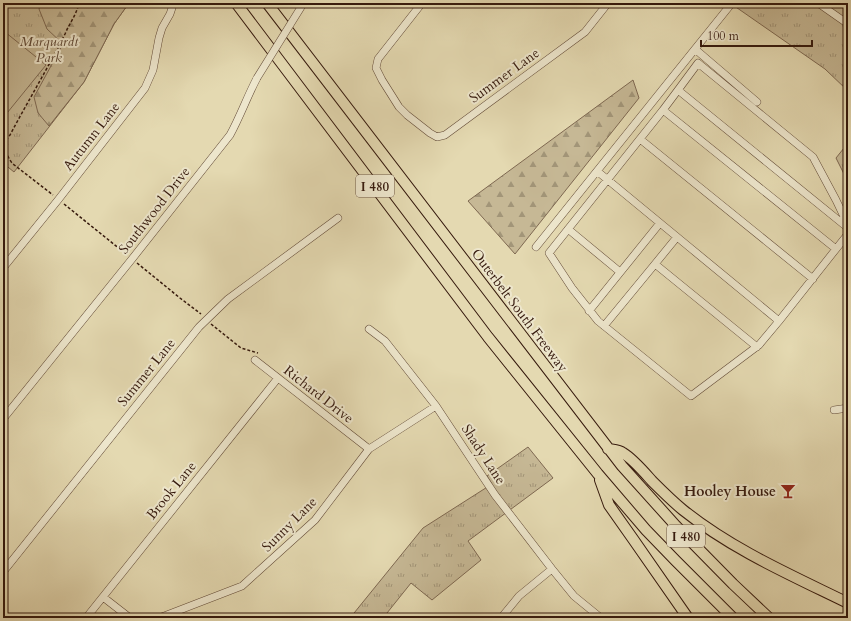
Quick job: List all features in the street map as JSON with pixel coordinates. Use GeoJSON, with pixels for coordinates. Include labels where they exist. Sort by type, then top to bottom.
{"type":"FeatureCollection","features":[{"type":"Feature","properties":{"kind":"highway","name":"I 480"},"geometry":{"type":"LineString","coordinates":[[236,3],[488,337],[598,474],[674,560],[733,618]]}},
{"type":"Feature","properties":{"kind":"highway","name":"Outerbelt South Freeway"},"geometry":{"type":"LineString","coordinates":[[267,3],[608,449],[676,526],[769,618]]}},
{"type":"Feature","properties":{"kind":"highway"},"geometry":{"type":"LineString","coordinates":[[608,449],[623,453],[666,495],[722,538],[750,554],[848,603]]}},
{"type":"Feature","properties":{"kind":"highway"},"geometry":{"type":"LineString","coordinates":[[598,474],[609,505],[688,618]]}},
{"type":"Feature","properties":{"kind":"street","name":"Southwood Drive"},"geometry":{"type":"LineString","coordinates":[[3,419],[230,135],[236,125],[250,90],[303,3]]}},
{"type":"Feature","properties":{"kind":"street","name":"Summer Lane"},"geometry":{"type":"LineString","coordinates":[[422,3],[378,59],[376,68],[399,107],[407,115],[437,137],[444,135],[585,32],[608,3]]}},
{"type":"Feature","properties":{"kind":"street"},"geometry":{"type":"LineString","coordinates":[[536,247],[732,3]]}},
{"type":"Feature","properties":{"kind":"street"},"geometry":{"type":"LineString","coordinates":[[818,3],[848,24]]}},
{"type":"Feature","properties":{"kind":"street","name":"Autumn Lane"},"geometry":{"type":"LineString","coordinates":[[3,268],[63,194],[145,88],[153,70],[162,28],[170,14],[172,5]]}},
{"type":"Feature","properties":{"kind":"street"},"geometry":{"type":"LineString","coordinates":[[695,49],[757,102]]}},
{"type":"Feature","properties":{"kind":"street"},"geometry":{"type":"LineString","coordinates":[[848,224],[813,157],[698,63],[663,110],[549,253],[572,288],[598,321],[691,396],[759,346],[848,234]]}},
{"type":"Feature","properties":{"kind":"street"},"geometry":{"type":"LineString","coordinates":[[678,90],[848,228]]}},
{"type":"Feature","properties":{"kind":"street"},"geometry":{"type":"LineString","coordinates":[[663,110],[836,249]]}},
{"type":"Feature","properties":{"kind":"street"},"geometry":{"type":"LineString","coordinates":[[640,139],[813,279]]}},
{"type":"Feature","properties":{"kind":"street"},"geometry":{"type":"LineString","coordinates":[[597,171],[779,321]]}},
{"type":"Feature","properties":{"kind":"street","name":"Summer Lane"},"geometry":{"type":"LineString","coordinates":[[3,572],[199,327],[228,300],[338,218]]}},
{"type":"Feature","properties":{"kind":"street"},"geometry":{"type":"LineString","coordinates":[[589,310],[660,223]]}},
{"type":"Feature","properties":{"kind":"street"},"geometry":{"type":"LineString","coordinates":[[568,229],[620,272]]}},
{"type":"Feature","properties":{"kind":"street"},"geometry":{"type":"LineString","coordinates":[[604,326],[677,237]]}},
{"type":"Feature","properties":{"kind":"street"},"geometry":{"type":"LineString","coordinates":[[655,264],[757,347]]}},
{"type":"Feature","properties":{"kind":"street","name":"Shady Lane"},"geometry":{"type":"LineString","coordinates":[[369,329],[385,341],[436,406],[495,495],[552,569],[574,596],[601,618]]}},
{"type":"Feature","properties":{"kind":"street","name":"Richard Drive"},"geometry":{"type":"LineString","coordinates":[[257,357],[278,378],[369,449]]}},
{"type":"Feature","properties":{"kind":"street","name":"Brook Lane"},"geometry":{"type":"LineString","coordinates":[[86,618],[278,378]]}},
{"type":"Feature","properties":{"kind":"street","name":"Sunny Lane"},"geometry":{"type":"LineString","coordinates":[[159,618],[242,586],[316,520],[369,449],[436,406]]}},
{"type":"Feature","properties":{"kind":"street"},"geometry":{"type":"LineString","coordinates":[[834,410],[848,408]]}},
{"type":"Feature","properties":{"kind":"street"},"geometry":{"type":"LineString","coordinates":[[501,618],[518,596],[552,569]]}},
{"type":"Feature","properties":{"kind":"street"},"geometry":{"type":"LineString","coordinates":[[103,597],[130,618]]}},
{"type":"Feature","properties":{"kind":"path"},"geometry":{"type":"LineString","coordinates":[[3,144],[10,135],[45,72],[74,18],[79,3],[114,3]]}},
{"type":"Feature","properties":{"kind":"path"},"geometry":{"type":"LineString","coordinates":[[3,147],[13,164],[52,194]]}},
{"type":"Feature","properties":{"kind":"path"},"geometry":{"type":"LineString","coordinates":[[63,203],[126,254]]}},
{"type":"Feature","properties":{"kind":"path"},"geometry":{"type":"LineString","coordinates":[[136,263],[201,314]]}},
{"type":"Feature","properties":{"kind":"path"},"geometry":{"type":"LineString","coordinates":[[211,324],[214,328],[241,348],[256,352],[257,357]]}},
{"type":"Feature","properties":{"kind":"green space","name":"Marquardt Park"},"geometry":{"type":"Polygon","coordinates":[[[3,3],[129,3],[114,24],[84,82],[14,172],[3,163],[3,3]]]}},
{"type":"Feature","properties":{"kind":"green space"},"geometry":{"type":"Polygon","coordinates":[[[41,3],[129,3],[114,24],[84,82],[49,126],[38,113],[34,97],[63,44],[47,29],[39,9],[41,3]]]}},
{"type":"Feature","properties":{"kind":"green space"},"geometry":{"type":"Polygon","coordinates":[[[730,3],[848,3],[848,91],[825,69],[730,3]]]}},
{"type":"Feature","properties":{"kind":"green space"},"geometry":{"type":"Polygon","coordinates":[[[5,32],[46,65],[3,118],[3,35],[5,32]]]}},
{"type":"Feature","properties":{"kind":"green space"},"geometry":{"type":"Polygon","coordinates":[[[633,80],[639,98],[515,254],[468,201],[633,80]]]}},
{"type":"Feature","properties":{"kind":"green space"},"geometry":{"type":"Polygon","coordinates":[[[848,143],[848,182],[836,158],[848,143]]]}},
{"type":"Feature","properties":{"kind":"green space"},"geometry":{"type":"Polygon","coordinates":[[[528,447],[553,478],[468,541],[481,560],[432,600],[411,583],[383,618],[350,618],[423,528],[492,484],[487,476],[528,447]]]}},
{"type":"Feature","properties":{"kind":"place","name":"Hooley House"},"geometry":{"type":"Point","coordinates":[788,491]}}]}
